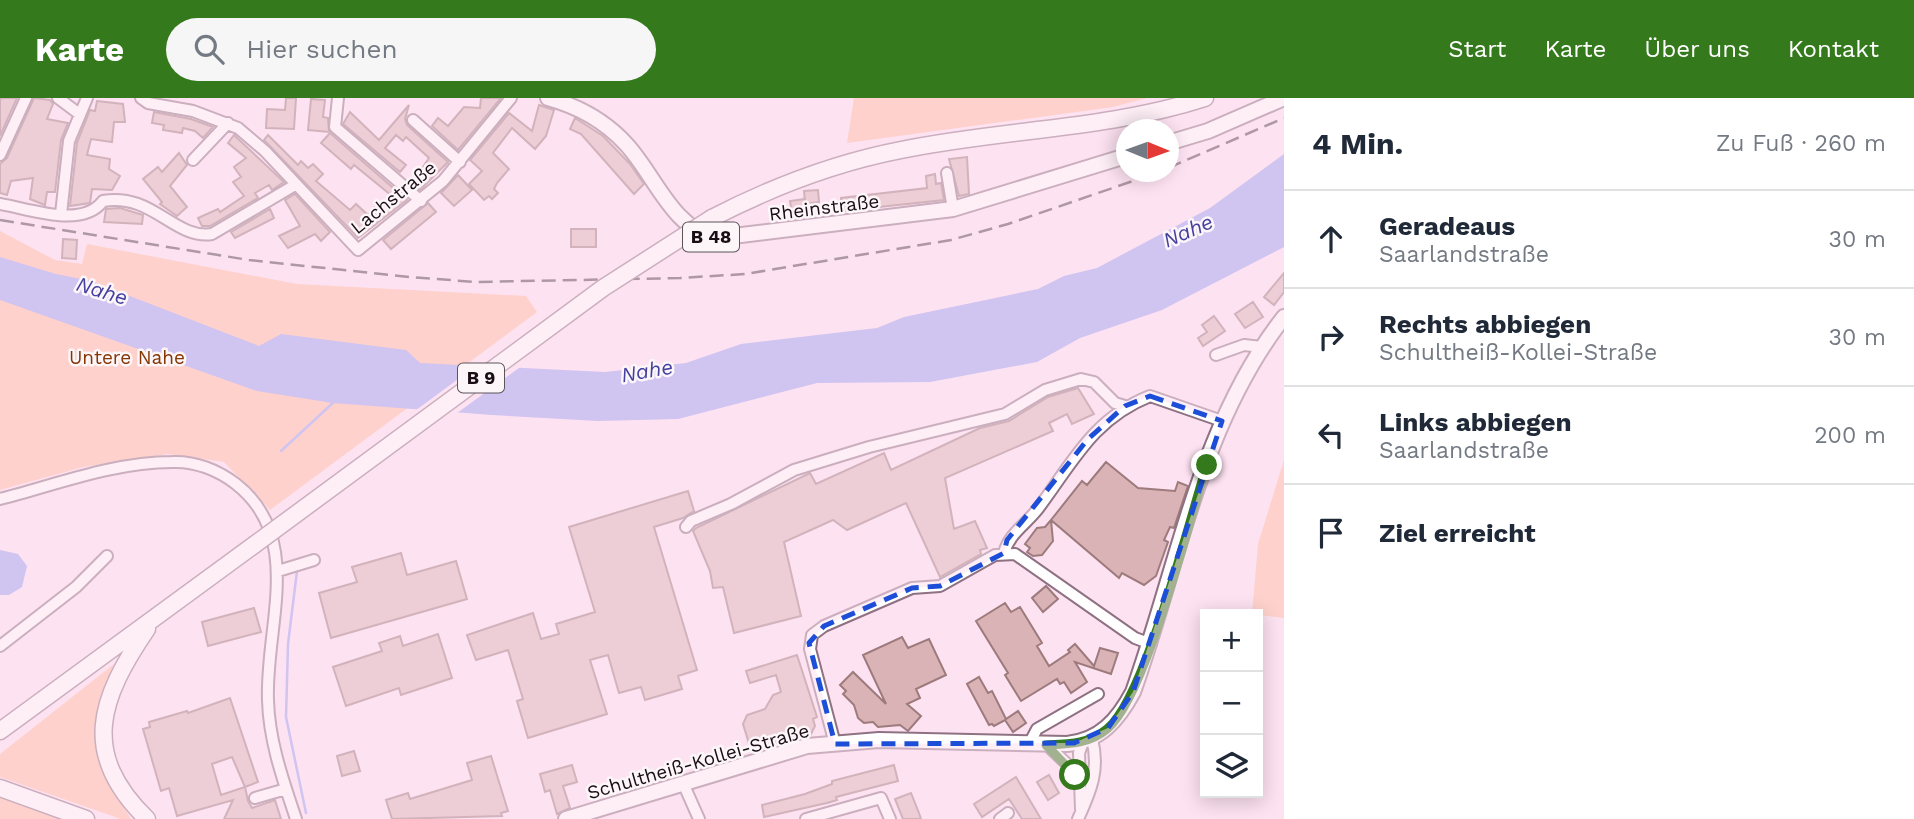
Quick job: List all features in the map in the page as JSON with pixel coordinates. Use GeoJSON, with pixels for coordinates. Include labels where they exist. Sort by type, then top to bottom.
{"type":"FeatureCollection","features":[{"type":"Feature","properties":{"kind":"highway","name":"B 9"},"geometry":{"type":"LineString","coordinates":[[0,731],[603,288],[712,218],[794,180],[870,156],[936,144],[1118,120],[1205,98]]}},
{"type":"Feature","properties":{"kind":"highway"},"geometry":{"type":"LineString","coordinates":[[147,819],[123,793],[112,771],[105,748],[103,723],[107,698],[117,674],[153,619]]}},
{"type":"Feature","properties":{"kind":"highway"},"geometry":{"type":"LineString","coordinates":[[0,788],[86,819]]}},
{"type":"Feature","properties":{"kind":"main road","name":"Rheinstraße"},"geometry":{"type":"LineString","coordinates":[[548,98],[575,107],[608,127],[640,160],[681,218],[707,236],[734,239],[960,207]]}},
{"type":"Feature","properties":{"kind":"main road"},"geometry":{"type":"LineString","coordinates":[[1179,140],[1208,131],[1284,98]]}},
{"type":"Feature","properties":{"kind":"main road","name":"B 48"},"geometry":{"type":"LineString","coordinates":[[960,207],[1116,159]]}},
{"type":"Feature","properties":{"kind":"main road"},"geometry":{"type":"LineString","coordinates":[[1087,740],[1117,719],[1126,706],[1151,644],[1222,421],[1262,347],[1284,317]]}},
{"type":"Feature","properties":{"kind":"main road","name":"Schultheiß-Kollei-Straße"},"geometry":{"type":"LineString","coordinates":[[566,819],[807,746],[879,740],[1046,745],[1087,740]]}},
{"type":"Feature","properties":{"kind":"street"},"geometry":{"type":"LineString","coordinates":[[0,155],[26,98]]}},
{"type":"Feature","properties":{"kind":"street"},"geometry":{"type":"LineString","coordinates":[[58,98],[78,113]]}},
{"type":"Feature","properties":{"kind":"street"},"geometry":{"type":"LineString","coordinates":[[61,214],[66,158],[78,113],[87,98]]}},
{"type":"Feature","properties":{"kind":"street","name":"Lachstraße"},"geometry":{"type":"LineString","coordinates":[[141,98],[148,103],[193,111],[228,124],[265,151],[358,250],[421,201],[460,162],[511,98]]}},
{"type":"Feature","properties":{"kind":"street"},"geometry":{"type":"LineString","coordinates":[[338,98],[335,127],[421,201]]}},
{"type":"Feature","properties":{"kind":"street"},"geometry":{"type":"LineString","coordinates":[[413,120],[460,162]]}},
{"type":"Feature","properties":{"kind":"street"},"geometry":{"type":"LineString","coordinates":[[193,160],[228,124]]}},
{"type":"Feature","properties":{"kind":"street"},"geometry":{"type":"LineString","coordinates":[[947,173],[960,207]]}},
{"type":"Feature","properties":{"kind":"street"},"geometry":{"type":"LineString","coordinates":[[0,204],[82,216],[110,199],[151,208],[182,229],[205,235],[212,234],[295,185]]}},
{"type":"Feature","properties":{"kind":"street"},"geometry":{"type":"LineString","coordinates":[[1216,355],[1244,345],[1262,347]]}},
{"type":"Feature","properties":{"kind":"street"},"geometry":{"type":"LineString","coordinates":[[686,527],[691,521],[731,505],[793,470],[869,447],[1005,414],[1045,390],[1081,379],[1094,382],[1115,403],[1125,406]]}},
{"type":"Feature","properties":{"kind":"street"},"geometry":{"type":"LineString","coordinates":[[1004,553],[1007,540],[1036,511],[1069,461],[1125,406],[1150,396],[1222,421]]}},
{"type":"Feature","properties":{"kind":"street"},"geometry":{"type":"LineString","coordinates":[[0,499],[129,466],[174,461],[194,464],[224,476],[251,498],[270,528],[278,571],[268,698],[274,748],[296,819]]}},
{"type":"Feature","properties":{"kind":"street"},"geometry":{"type":"LineString","coordinates":[[835,744],[810,649],[812,635],[824,626],[912,588],[940,586],[1004,553],[1016,554],[1135,638],[1151,644]]}},
{"type":"Feature","properties":{"kind":"street"},"geometry":{"type":"LineString","coordinates":[[0,646],[76,587],[107,556]]}},
{"type":"Feature","properties":{"kind":"street"},"geometry":{"type":"LineString","coordinates":[[278,571],[314,560]]}},
{"type":"Feature","properties":{"kind":"street"},"geometry":{"type":"LineString","coordinates":[[1029,744],[1037,729],[1098,694]]}},
{"type":"Feature","properties":{"kind":"street"},"geometry":{"type":"LineString","coordinates":[[1080,815],[1079,753],[1087,740]]}},
{"type":"Feature","properties":{"kind":"street"},"geometry":{"type":"LineString","coordinates":[[1080,815],[1094,782],[1095,760],[1087,740]]}},
{"type":"Feature","properties":{"kind":"street"},"geometry":{"type":"LineString","coordinates":[[1046,745],[1066,763],[1080,785]]}},
{"type":"Feature","properties":{"kind":"street"},"geometry":{"type":"LineString","coordinates":[[683,783],[698,819]]}},
{"type":"Feature","properties":{"kind":"street"},"geometry":{"type":"LineString","coordinates":[[255,799],[286,789]]}},
{"type":"Feature","properties":{"kind":"street"},"geometry":{"type":"LineString","coordinates":[[806,819],[881,798],[890,819]]}},
{"type":"Feature","properties":{"kind":"highlighted area"},"geometry":{"type":"Polygon","coordinates":[[[1150,396],[1222,421],[1133,692],[1108,728],[1074,743],[835,744],[809,643],[824,626],[912,588],[940,586],[1004,553],[1007,540],[1088,439],[1125,406],[1150,396]]]}},
{"type":"Feature","properties":{"kind":"green space"},"geometry":{"type":"Polygon","coordinates":[[[854,98],[1147,98],[1113,107],[847,143],[854,98]]]}},
{"type":"Feature","properties":{"kind":"green space","name":"Untere Nahe"},"geometry":{"type":"Polygon","coordinates":[[[0,231],[55,260],[82,264],[87,244],[297,284],[526,296],[537,312],[270,510],[224,462],[168,454],[83,467],[0,490],[0,231]]]}},
{"type":"Feature","properties":{"kind":"green space"},"geometry":{"type":"Polygon","coordinates":[[[1284,460],[1284,618],[1263,615],[1263,609],[1252,609],[1258,544],[1284,460]]]}},
{"type":"Feature","properties":{"kind":"green space"},"geometry":{"type":"Polygon","coordinates":[[[114,664],[100,707],[99,744],[109,780],[131,819],[121,819],[0,777],[0,754],[114,664]]]}},
{"type":"Feature","properties":{"kind":"green space"},"geometry":{"type":"Polygon","coordinates":[[[1,798],[62,819],[0,819],[1,798]]]}},
{"type":"Feature","properties":{"kind":"water","name":"Nahe"},"geometry":{"type":"Polygon","coordinates":[[[1284,154],[1284,247],[1162,310],[1080,338],[1037,362],[930,382],[817,383],[678,419],[598,421],[492,415],[333,403],[257,391],[0,300],[0,257],[56,274],[91,281],[259,346],[281,334],[406,350],[420,363],[605,372],[686,363],[741,344],[877,328],[904,317],[1038,289],[1064,276],[1097,268],[1210,208],[1284,154]]]}},
{"type":"Feature","properties":{"kind":"water"},"geometry":{"type":"Polygon","coordinates":[[[0,550],[18,554],[27,566],[22,587],[9,595],[0,595],[0,550]]]}},
{"type":"Feature","properties":{"kind":"pier"},"geometry":{"type":"Polygon","coordinates":[[[480,363],[523,365],[453,416],[412,413],[480,363]]]}},
{"type":"Feature","properties":{"kind":"building"},"geometry":{"type":"Polygon","coordinates":[[[17,98],[0,136],[0,99],[17,98]]]}},
{"type":"Feature","properties":{"kind":"building"},"geometry":{"type":"Polygon","coordinates":[[[34,98],[50,100],[53,104],[47,119],[68,123],[61,140],[55,192],[47,192],[45,205],[30,199],[33,178],[11,181],[7,195],[0,193],[0,164],[7,158],[34,98]]]}},
{"type":"Feature","properties":{"kind":"building"},"geometry":{"type":"Polygon","coordinates":[[[286,98],[296,98],[294,129],[266,128],[267,109],[285,110],[286,98]]]}},
{"type":"Feature","properties":{"kind":"building"},"geometry":{"type":"Polygon","coordinates":[[[481,98],[501,98],[458,150],[432,126],[438,118],[448,126],[464,107],[480,108],[481,98]]]}},
{"type":"Feature","properties":{"kind":"building"},"geometry":{"type":"Polygon","coordinates":[[[311,99],[325,100],[323,117],[328,118],[329,132],[308,130],[311,99]]]}},
{"type":"Feature","properties":{"kind":"building"},"geometry":{"type":"Polygon","coordinates":[[[97,101],[123,104],[125,122],[114,122],[112,142],[91,139],[87,155],[110,159],[109,169],[120,176],[112,190],[92,189],[90,203],[70,206],[77,143],[90,110],[95,111],[97,101]]]}},
{"type":"Feature","properties":{"kind":"building"},"geometry":{"type":"Polygon","coordinates":[[[409,105],[405,119],[407,125],[448,162],[420,190],[412,183],[429,158],[406,137],[403,141],[396,135],[385,148],[406,165],[400,172],[343,124],[350,112],[379,140],[409,105]]]}},
{"type":"Feature","properties":{"kind":"building"},"geometry":{"type":"Polygon","coordinates":[[[539,105],[554,110],[546,136],[535,149],[512,128],[493,153],[509,169],[494,189],[498,193],[492,199],[489,196],[484,200],[469,184],[482,171],[470,160],[509,113],[532,131],[539,105]]]}},
{"type":"Feature","properties":{"kind":"building"},"geometry":{"type":"Polygon","coordinates":[[[154,112],[191,119],[213,127],[203,138],[195,131],[183,128],[182,133],[163,130],[164,125],[152,123],[154,112]]]}},
{"type":"Feature","properties":{"kind":"building"},"geometry":{"type":"Polygon","coordinates":[[[575,118],[603,136],[630,164],[644,184],[634,194],[581,134],[570,129],[575,118]]]}},
{"type":"Feature","properties":{"kind":"building"},"geometry":{"type":"Polygon","coordinates":[[[330,133],[407,200],[358,238],[264,140],[268,135],[298,165],[301,161],[308,168],[313,164],[323,174],[316,181],[350,210],[356,204],[368,215],[375,207],[378,210],[392,196],[354,165],[351,169],[321,143],[330,133]]]}},
{"type":"Feature","properties":{"kind":"building"},"geometry":{"type":"Polygon","coordinates":[[[234,135],[284,182],[272,190],[269,185],[255,193],[258,198],[210,226],[202,226],[198,218],[218,209],[220,212],[244,196],[233,182],[241,177],[234,167],[246,158],[228,143],[234,135]]]}},
{"type":"Feature","properties":{"kind":"building"},"geometry":{"type":"Polygon","coordinates":[[[179,153],[187,165],[170,186],[187,207],[177,216],[160,204],[162,202],[143,179],[158,167],[162,172],[179,153]]]}},
{"type":"Feature","properties":{"kind":"building"},"geometry":{"type":"Polygon","coordinates":[[[967,157],[969,194],[959,196],[949,159],[967,157]]]}},
{"type":"Feature","properties":{"kind":"building"},"geometry":{"type":"Polygon","coordinates":[[[935,174],[936,184],[941,183],[944,200],[842,211],[841,198],[927,188],[926,176],[935,174]]]}},
{"type":"Feature","properties":{"kind":"building"},"geometry":{"type":"Polygon","coordinates":[[[458,175],[472,190],[454,206],[441,193],[458,175]]]}},
{"type":"Feature","properties":{"kind":"building"},"geometry":{"type":"Polygon","coordinates":[[[818,190],[819,202],[805,204],[806,212],[792,213],[790,201],[805,199],[804,191],[818,190]]]}},
{"type":"Feature","properties":{"kind":"building"},"geometry":{"type":"Polygon","coordinates":[[[295,194],[330,232],[321,241],[315,234],[288,248],[279,236],[300,226],[285,200],[295,194]]]}},
{"type":"Feature","properties":{"kind":"building"},"geometry":{"type":"Polygon","coordinates":[[[428,203],[436,212],[391,249],[383,240],[428,203]]]}},
{"type":"Feature","properties":{"kind":"building"},"geometry":{"type":"Polygon","coordinates":[[[120,208],[143,215],[142,224],[104,222],[106,209],[120,208]]]}},
{"type":"Feature","properties":{"kind":"building"},"geometry":{"type":"Polygon","coordinates":[[[270,209],[274,218],[235,238],[231,232],[270,209]]]}},
{"type":"Feature","properties":{"kind":"building"},"geometry":{"type":"Polygon","coordinates":[[[571,229],[596,229],[596,247],[571,247],[571,229]]]}},
{"type":"Feature","properties":{"kind":"building"},"geometry":{"type":"Polygon","coordinates":[[[63,239],[77,240],[76,259],[62,258],[63,239]]]}},
{"type":"Feature","properties":{"kind":"building"},"geometry":{"type":"Polygon","coordinates":[[[1284,273],[1284,292],[1274,305],[1264,297],[1284,273]]]}},
{"type":"Feature","properties":{"kind":"building"},"geometry":{"type":"Polygon","coordinates":[[[1253,302],[1263,317],[1245,328],[1235,314],[1253,302]]]}},
{"type":"Feature","properties":{"kind":"building"},"geometry":{"type":"Polygon","coordinates":[[[1214,316],[1225,331],[1203,346],[1198,338],[1207,332],[1202,325],[1214,316]]]}},
{"type":"Feature","properties":{"kind":"building"},"geometry":{"type":"Polygon","coordinates":[[[1078,388],[1094,414],[1072,424],[1067,414],[1049,423],[1053,431],[945,478],[954,529],[975,521],[987,548],[980,550],[981,554],[940,577],[906,503],[847,530],[833,520],[784,542],[801,616],[734,633],[723,587],[713,588],[710,571],[693,531],[696,528],[810,473],[816,484],[884,453],[891,470],[980,428],[1009,421],[1048,397],[1078,388]]]}},
{"type":"Feature","properties":{"kind":"building"},"geometry":{"type":"Polygon","coordinates":[[[1106,462],[1138,488],[1175,491],[1178,482],[1188,486],[1174,528],[1170,527],[1164,540],[1168,542],[1156,576],[1144,585],[1122,573],[1119,578],[1051,520],[1082,481],[1087,485],[1106,462]]]}},
{"type":"Feature","properties":{"kind":"building"},"geometry":{"type":"Polygon","coordinates":[[[688,491],[694,511],[683,518],[654,527],[697,670],[678,676],[682,689],[645,700],[641,687],[619,693],[608,655],[590,660],[607,714],[528,738],[517,701],[523,699],[508,650],[476,660],[467,635],[533,613],[541,639],[559,634],[556,624],[595,612],[569,527],[688,491]]]}},
{"type":"Feature","properties":{"kind":"building"},"geometry":{"type":"Polygon","coordinates":[[[1051,520],[1053,541],[1042,555],[1033,556],[1027,552],[1030,548],[1025,544],[1037,528],[1045,527],[1051,520]]]}},
{"type":"Feature","properties":{"kind":"building"},"geometry":{"type":"Polygon","coordinates":[[[401,553],[407,575],[456,561],[467,599],[331,638],[319,593],[357,582],[352,567],[401,553]]]}},
{"type":"Feature","properties":{"kind":"building"},"geometry":{"type":"Polygon","coordinates":[[[1046,586],[1058,599],[1043,612],[1032,598],[1046,586]]]}},
{"type":"Feature","properties":{"kind":"building"},"geometry":{"type":"Polygon","coordinates":[[[1005,603],[1011,612],[1020,607],[1042,643],[1037,646],[1049,666],[1070,652],[1068,650],[1075,644],[1094,666],[1100,648],[1118,653],[1111,674],[1075,662],[1087,682],[1071,693],[1064,682],[1060,684],[1057,679],[1021,701],[1005,675],[1008,673],[976,621],[1005,603]]]}},
{"type":"Feature","properties":{"kind":"building"},"geometry":{"type":"Polygon","coordinates":[[[254,608],[261,632],[208,646],[202,622],[254,608]]]}},
{"type":"Feature","properties":{"kind":"building"},"geometry":{"type":"Polygon","coordinates":[[[438,634],[452,678],[401,695],[399,688],[346,706],[333,667],[382,651],[379,643],[400,636],[403,646],[438,634]]]}},
{"type":"Feature","properties":{"kind":"building"},"geometry":{"type":"Polygon","coordinates":[[[902,637],[908,648],[929,639],[946,675],[916,689],[920,698],[907,704],[921,716],[908,731],[900,725],[878,727],[873,722],[864,723],[858,718],[854,705],[843,694],[846,691],[840,685],[853,672],[886,704],[863,655],[902,637]]]}},
{"type":"Feature","properties":{"kind":"building"},"geometry":{"type":"Polygon","coordinates":[[[797,655],[817,717],[813,719],[815,726],[810,736],[797,736],[751,750],[743,724],[747,715],[765,709],[773,695],[781,692],[776,675],[750,683],[746,671],[797,655]]]}},
{"type":"Feature","properties":{"kind":"building"},"geometry":{"type":"Polygon","coordinates":[[[979,677],[988,693],[992,691],[1006,719],[1018,711],[1026,723],[1013,732],[1005,720],[994,726],[989,725],[967,684],[979,677]]]}},
{"type":"Feature","properties":{"kind":"building"},"geometry":{"type":"Polygon","coordinates":[[[230,698],[258,782],[245,787],[248,801],[252,808],[275,800],[281,819],[224,819],[233,800],[177,816],[169,788],[161,791],[143,729],[150,727],[149,722],[187,711],[188,713],[230,698]],[[232,757],[212,764],[221,795],[245,787],[232,757]]]}},
{"type":"Feature","properties":{"kind":"building"},"geometry":{"type":"Polygon","coordinates":[[[354,751],[360,771],[342,776],[337,756],[354,751]]]}},
{"type":"Feature","properties":{"kind":"building"},"geometry":{"type":"Polygon","coordinates":[[[491,756],[508,811],[501,813],[502,816],[392,819],[386,800],[408,793],[410,799],[472,780],[467,763],[491,756]]]}},
{"type":"Feature","properties":{"kind":"building"},"geometry":{"type":"Polygon","coordinates":[[[572,765],[577,782],[563,786],[570,808],[557,814],[550,790],[545,792],[540,774],[572,765]]]}},
{"type":"Feature","properties":{"kind":"building"},"geometry":{"type":"Polygon","coordinates":[[[894,765],[898,781],[836,797],[837,800],[827,803],[764,817],[762,805],[805,794],[832,784],[832,781],[894,765]]]}},
{"type":"Feature","properties":{"kind":"building"},"geometry":{"type":"Polygon","coordinates":[[[1049,775],[1059,793],[1048,800],[1037,782],[1049,775]]]}},
{"type":"Feature","properties":{"kind":"building"},"geometry":{"type":"Polygon","coordinates":[[[1016,777],[1041,819],[1022,819],[1009,799],[982,817],[974,804],[1016,777]]]}},
{"type":"Feature","properties":{"kind":"building"},"geometry":{"type":"Polygon","coordinates":[[[911,793],[921,819],[903,819],[895,799],[911,793]]]}},
{"type":"Feature","properties":{"kind":"waterway"},"geometry":{"type":"LineString","coordinates":[[281,451],[335,401]]}},
{"type":"Feature","properties":{"kind":"waterway"},"geometry":{"type":"LineString","coordinates":[[297,571],[288,644],[286,717],[306,813]]}},
{"type":"Feature","properties":{"kind":"railway"},"geometry":{"type":"LineString","coordinates":[[1179,163],[1284,118]]}},
{"type":"Feature","properties":{"kind":"railway"},"geometry":{"type":"LineString","coordinates":[[0,220],[249,260],[409,277],[476,282],[680,278],[745,274],[951,240],[1008,224],[1130,182]]}},
{"type":"Feature","properties":{"kind":"route"},"geometry":{"type":"LineString","coordinates":[[1075,775],[1046,745],[1083,742],[1092,738],[1108,728],[1126,706],[1151,644],[1207,465]]}}]}
